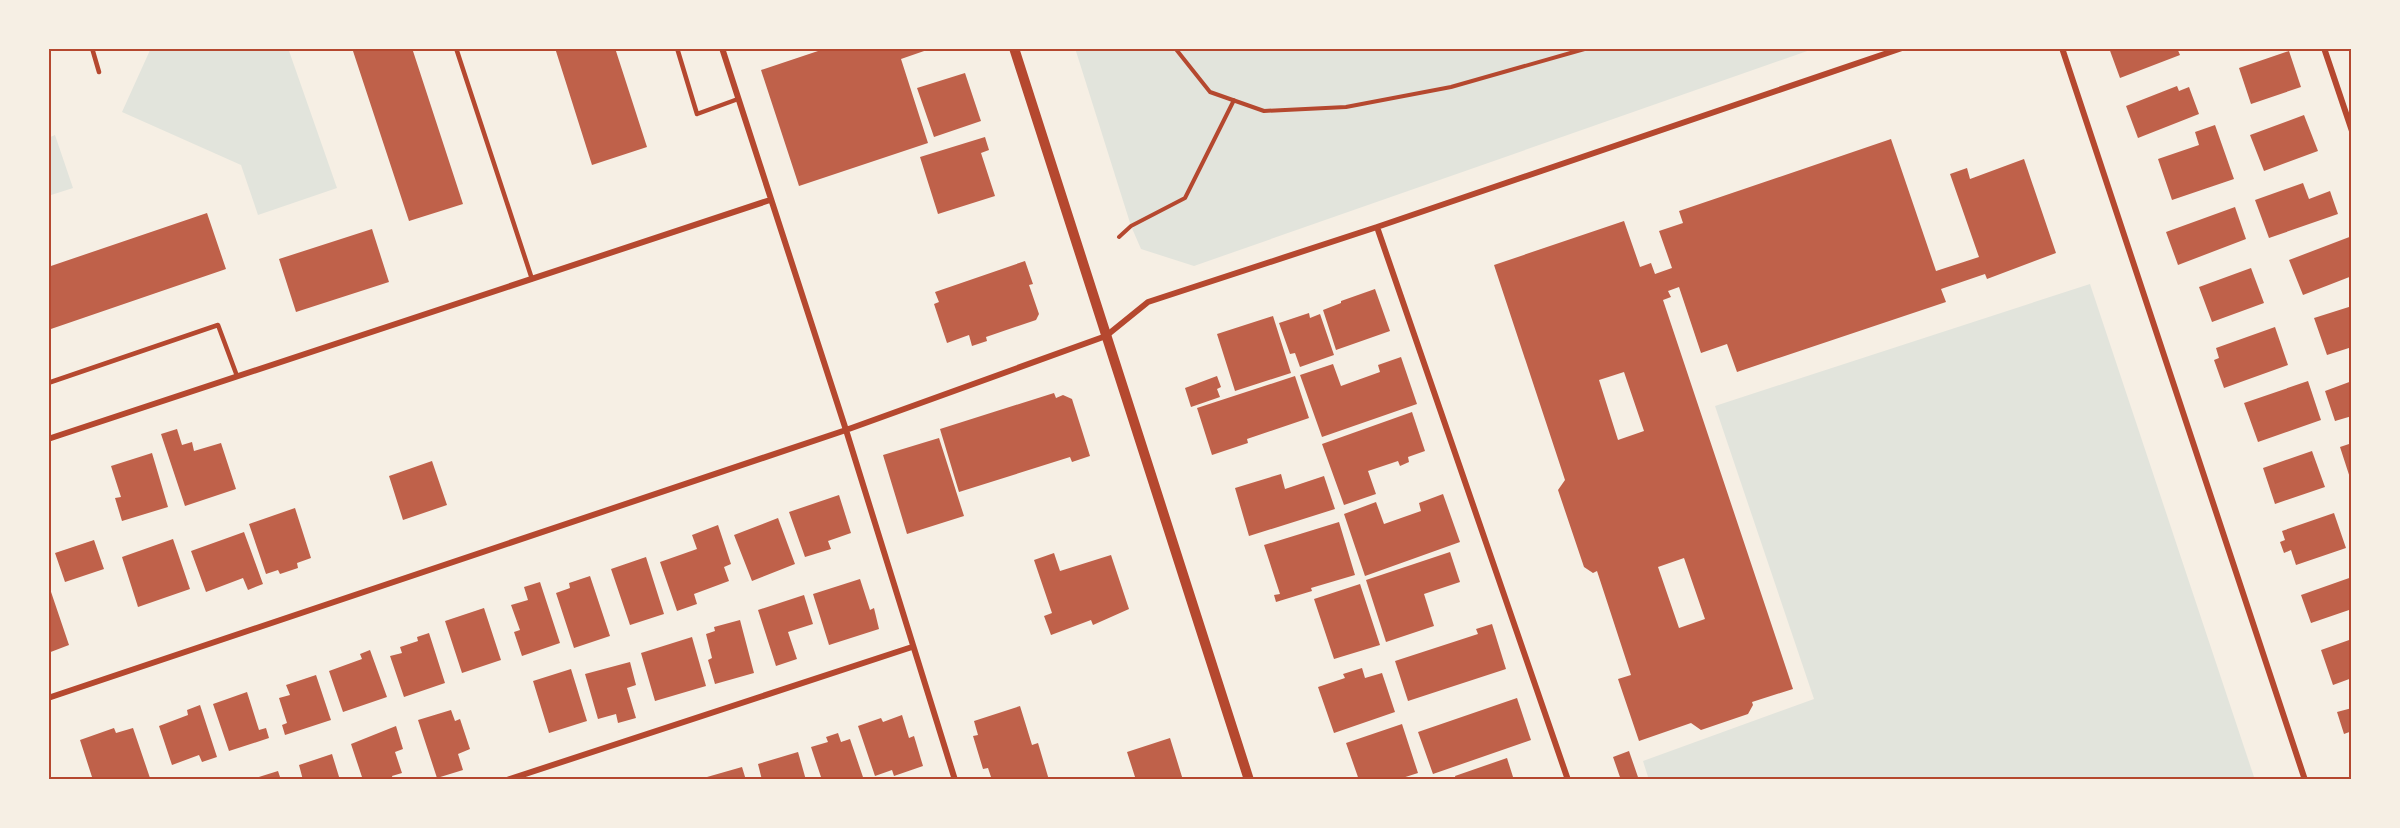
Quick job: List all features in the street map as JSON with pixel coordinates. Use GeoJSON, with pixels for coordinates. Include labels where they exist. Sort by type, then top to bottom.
{"type":"FeatureCollection","features":[{"type":"Feature","properties":{"kind":"street"},"geometry":{"type":"LineString","coordinates":[[722,48],[846,430],[955,780]]}},
{"type":"Feature","properties":{"kind":"street"},"geometry":{"type":"LineString","coordinates":[[1014,48],[1248,780]]}},
{"type":"Feature","properties":{"kind":"street"},"geometry":{"type":"LineString","coordinates":[[48,698],[846,430],[1106,336],[1148,302],[1377,227],[1902,48]]}},
{"type":"Feature","properties":{"kind":"street"},"geometry":{"type":"LineString","coordinates":[[2062,48],[2305,780]]}},
{"type":"Feature","properties":{"kind":"street"},"geometry":{"type":"LineString","coordinates":[[2324,48],[2352,128]]}},
{"type":"Feature","properties":{"kind":"street"},"geometry":{"type":"LineString","coordinates":[[48,439],[770,200]]}},
{"type":"Feature","properties":{"kind":"street"},"geometry":{"type":"LineString","coordinates":[[1377,227],[1568,780]]}},
{"type":"Feature","properties":{"kind":"street"},"geometry":{"type":"LineString","coordinates":[[507,780],[912,647]]}},
{"type":"Feature","properties":{"kind":"lane"},"geometry":{"type":"LineString","coordinates":[[92,48],[99,72]]}},
{"type":"Feature","properties":{"kind":"lane"},"geometry":{"type":"LineString","coordinates":[[456,48],[532,279]]}},
{"type":"Feature","properties":{"kind":"lane"},"geometry":{"type":"LineString","coordinates":[[677,48],[697,114],[738,99]]}},
{"type":"Feature","properties":{"kind":"lane"},"geometry":{"type":"LineString","coordinates":[[48,383],[218,325],[237,376]]}},
{"type":"Feature","properties":{"kind":"path"},"geometry":{"type":"LineString","coordinates":[[1175,48],[1210,92],[1264,111],[1346,107],[1451,87],[1588,48]]}},
{"type":"Feature","properties":{"kind":"path"},"geometry":{"type":"LineString","coordinates":[[1119,237],[1131,226],[1185,198],[1234,100]]}},
{"type":"Feature","properties":{"kind":"shaded area"},"geometry":{"type":"Polygon","coordinates":[[[151,48],[288,48],[337,188],[258,215],[241,165],[122,112],[151,48]]]}},
{"type":"Feature","properties":{"kind":"shaded area"},"geometry":{"type":"Polygon","coordinates":[[[1075,48],[1816,48],[1194,266],[1141,249],[1131,226],[1075,48]]]}},
{"type":"Feature","properties":{"kind":"shaded area"},"geometry":{"type":"Polygon","coordinates":[[[55,135],[73,188],[48,196],[48,138],[55,135]]]}},
{"type":"Feature","properties":{"kind":"shaded area"},"geometry":{"type":"Polygon","coordinates":[[[2090,284],[2255,780],[1649,780],[1643,761],[1814,699],[1715,406],[2090,284]]]}},
{"type":"Feature","properties":{"kind":"building"},"geometry":{"type":"Polygon","coordinates":[[[352,48],[412,48],[463,204],[409,221],[352,48]]]}},
{"type":"Feature","properties":{"kind":"building"},"geometry":{"type":"Polygon","coordinates":[[[555,48],[615,48],[647,147],[592,165],[555,48]]]}},
{"type":"Feature","properties":{"kind":"building"},"geometry":{"type":"Polygon","coordinates":[[[827,48],[927,48],[927,50],[901,59],[928,143],[799,186],[761,70],[827,48]]]}},
{"type":"Feature","properties":{"kind":"building"},"geometry":{"type":"Polygon","coordinates":[[[2109,48],[2177,48],[2180,55],[2120,78],[2109,48]]]}},
{"type":"Feature","properties":{"kind":"building"},"geometry":{"type":"Polygon","coordinates":[[[2289,51],[2301,87],[2251,104],[2239,68],[2289,51]]]}},
{"type":"Feature","properties":{"kind":"building"},"geometry":{"type":"Polygon","coordinates":[[[965,73],[981,121],[934,137],[917,88],[965,73]]]}},
{"type":"Feature","properties":{"kind":"building"},"geometry":{"type":"Polygon","coordinates":[[[2177,86],[2179,91],[2189,87],[2199,114],[2138,138],[2126,106],[2177,86]]]}},
{"type":"Feature","properties":{"kind":"building"},"geometry":{"type":"Polygon","coordinates":[[[2304,115],[2318,151],[2264,171],[2250,135],[2304,115]]]}},
{"type":"Feature","properties":{"kind":"building"},"geometry":{"type":"Polygon","coordinates":[[[2215,125],[2234,179],[2172,200],[2158,159],[2199,145],[2195,132],[2215,125]]]}},
{"type":"Feature","properties":{"kind":"building"},"geometry":{"type":"Polygon","coordinates":[[[985,137],[989,150],[981,153],[995,196],[938,214],[920,157],[985,137]]]}},
{"type":"Feature","properties":{"kind":"building"},"geometry":{"type":"Polygon","coordinates":[[[1891,139],[1936,271],[1979,257],[1950,174],[1967,168],[1970,179],[2024,159],[2056,253],[1987,279],[1985,274],[1941,289],[1946,302],[1737,372],[1727,344],[1701,353],[1679,287],[1668,291],[1671,297],[1663,300],[1793,689],[1752,702],[1753,705],[1748,714],[1701,730],[1691,723],[1639,741],[1618,679],[1631,675],[1597,571],[1593,573],[1584,567],[1558,490],[1565,480],[1494,265],[1624,221],[1640,267],[1651,263],[1655,274],[1672,268],[1659,231],[1683,223],[1679,211],[1891,139]],[[1624,372],[1599,380],[1618,440],[1644,431],[1624,372]],[[1684,558],[1658,567],[1679,628],[1705,619],[1684,558]]]}},
{"type":"Feature","properties":{"kind":"building"},"geometry":{"type":"Polygon","coordinates":[[[2303,183],[2309,199],[2330,191],[2338,214],[2269,238],[2255,200],[2303,183]]]}},
{"type":"Feature","properties":{"kind":"building"},"geometry":{"type":"Polygon","coordinates":[[[2235,207],[2246,239],[2178,265],[2166,232],[2235,207]]]}},
{"type":"Feature","properties":{"kind":"building"},"geometry":{"type":"Polygon","coordinates":[[[207,213],[226,269],[48,330],[48,267],[207,213]]]}},
{"type":"Feature","properties":{"kind":"building"},"geometry":{"type":"Polygon","coordinates":[[[372,229],[389,282],[296,312],[279,259],[372,229]]]}},
{"type":"Feature","properties":{"kind":"building"},"geometry":{"type":"Polygon","coordinates":[[[2352,236],[2352,276],[2303,295],[2289,260],[2352,236]]]}},
{"type":"Feature","properties":{"kind":"building"},"geometry":{"type":"Polygon","coordinates":[[[1025,261],[1033,284],[1029,285],[1039,314],[1036,320],[986,337],[987,341],[972,346],[969,335],[947,343],[934,304],[939,302],[935,292],[1025,261]]]}},
{"type":"Feature","properties":{"kind":"building"},"geometry":{"type":"Polygon","coordinates":[[[2251,268],[2264,303],[2212,322],[2199,287],[2251,268]]]}},
{"type":"Feature","properties":{"kind":"building"},"geometry":{"type":"Polygon","coordinates":[[[1375,289],[1390,331],[1336,350],[1323,310],[1375,289]]]}},
{"type":"Feature","properties":{"kind":"building"},"geometry":{"type":"Polygon","coordinates":[[[2352,306],[2352,347],[2327,355],[2314,318],[2352,306]]]}},
{"type":"Feature","properties":{"kind":"building"},"geometry":{"type":"Polygon","coordinates":[[[1309,313],[1310,318],[1320,314],[1334,355],[1300,367],[1295,353],[1290,354],[1279,323],[1309,313]]]}},
{"type":"Feature","properties":{"kind":"building"},"geometry":{"type":"Polygon","coordinates":[[[1273,316],[1291,373],[1235,391],[1217,334],[1273,316]]]}},
{"type":"Feature","properties":{"kind":"building"},"geometry":{"type":"Polygon","coordinates":[[[2275,327],[2288,365],[2224,388],[2214,360],[2219,358],[2216,348],[2275,327]]]}},
{"type":"Feature","properties":{"kind":"building"},"geometry":{"type":"Polygon","coordinates":[[[1401,357],[1417,404],[1322,437],[1300,375],[1333,364],[1341,386],[1380,372],[1378,365],[1401,357]]]}},
{"type":"Feature","properties":{"kind":"building"},"geometry":{"type":"Polygon","coordinates":[[[1217,376],[1221,387],[1217,389],[1220,397],[1191,407],[1185,388],[1217,376]]]}},
{"type":"Feature","properties":{"kind":"building"},"geometry":{"type":"Polygon","coordinates":[[[1295,376],[1309,418],[1247,439],[1248,443],[1212,455],[1197,408],[1295,376]]]}},
{"type":"Feature","properties":{"kind":"building"},"geometry":{"type":"Polygon","coordinates":[[[2308,381],[2321,420],[2258,442],[2244,403],[2308,381]]]}},
{"type":"Feature","properties":{"kind":"building"},"geometry":{"type":"Polygon","coordinates":[[[2352,381],[2352,416],[2335,421],[2325,391],[2352,381]]]}},
{"type":"Feature","properties":{"kind":"building"},"geometry":{"type":"Polygon","coordinates":[[[1054,393],[1056,398],[1063,395],[1072,399],[1090,456],[1072,462],[1070,457],[959,492],[940,429],[1054,393]]]}},
{"type":"Feature","properties":{"kind":"building"},"geometry":{"type":"Polygon","coordinates":[[[1412,412],[1425,451],[1408,457],[1409,462],[1400,466],[1398,461],[1368,471],[1376,494],[1344,505],[1322,444],[1412,412]]]}},
{"type":"Feature","properties":{"kind":"building"},"geometry":{"type":"Polygon","coordinates":[[[177,429],[182,445],[192,442],[194,451],[221,443],[236,489],[185,506],[161,434],[177,429]]]}},
{"type":"Feature","properties":{"kind":"building"},"geometry":{"type":"Polygon","coordinates":[[[939,438],[964,516],[907,534],[883,455],[939,438]]]}},
{"type":"Feature","properties":{"kind":"building"},"geometry":{"type":"Polygon","coordinates":[[[2352,443],[2352,484],[2340,447],[2352,443]]]}},
{"type":"Feature","properties":{"kind":"building"},"geometry":{"type":"Polygon","coordinates":[[[2312,451],[2325,487],[2275,504],[2263,468],[2312,451]]]}},
{"type":"Feature","properties":{"kind":"building"},"geometry":{"type":"Polygon","coordinates":[[[152,453],[168,507],[122,521],[115,498],[121,497],[111,466],[152,453]]]}},
{"type":"Feature","properties":{"kind":"building"},"geometry":{"type":"Polygon","coordinates":[[[432,461],[447,505],[403,520],[389,476],[432,461]]]}},
{"type":"Feature","properties":{"kind":"building"},"geometry":{"type":"Polygon","coordinates":[[[1281,474],[1285,489],[1324,476],[1335,509],[1249,536],[1235,488],[1281,474]]]}},
{"type":"Feature","properties":{"kind":"building"},"geometry":{"type":"Polygon","coordinates":[[[1443,494],[1460,542],[1365,576],[1344,514],[1376,502],[1384,524],[1421,511],[1419,503],[1443,494]]]}},
{"type":"Feature","properties":{"kind":"building"},"geometry":{"type":"Polygon","coordinates":[[[839,495],[851,533],[828,541],[831,549],[805,557],[789,512],[839,495]]]}},
{"type":"Feature","properties":{"kind":"building"},"geometry":{"type":"Polygon","coordinates":[[[295,508],[311,558],[297,563],[298,568],[280,574],[278,570],[266,574],[249,524],[295,508]]]}},
{"type":"Feature","properties":{"kind":"building"},"geometry":{"type":"Polygon","coordinates":[[[2334,513],[2346,548],[2296,565],[2291,550],[2284,553],[2280,542],[2285,540],[2282,531],[2334,513]]]}},
{"type":"Feature","properties":{"kind":"building"},"geometry":{"type":"Polygon","coordinates":[[[778,518],[795,564],[752,581],[734,535],[778,518]]]}},
{"type":"Feature","properties":{"kind":"building"},"geometry":{"type":"Polygon","coordinates":[[[1339,522],[1355,575],[1311,588],[1312,591],[1276,602],[1274,595],[1280,594],[1264,545],[1339,522]]]}},
{"type":"Feature","properties":{"kind":"building"},"geometry":{"type":"Polygon","coordinates":[[[718,525],[731,564],[724,567],[729,581],[694,594],[697,604],[677,611],[660,562],[697,549],[692,535],[718,525]]]}},
{"type":"Feature","properties":{"kind":"building"},"geometry":{"type":"Polygon","coordinates":[[[244,532],[263,584],[248,590],[243,578],[206,592],[191,551],[244,532]]]}},
{"type":"Feature","properties":{"kind":"building"},"geometry":{"type":"Polygon","coordinates":[[[173,539],[190,589],[138,607],[122,557],[173,539]]]}},
{"type":"Feature","properties":{"kind":"building"},"geometry":{"type":"Polygon","coordinates":[[[94,540],[104,569],[65,582],[55,553],[94,540]]]}},
{"type":"Feature","properties":{"kind":"building"},"geometry":{"type":"Polygon","coordinates":[[[1450,552],[1460,582],[1424,594],[1434,626],[1386,642],[1366,580],[1450,552]]]}},
{"type":"Feature","properties":{"kind":"building"},"geometry":{"type":"Polygon","coordinates":[[[1054,553],[1060,571],[1111,555],[1129,609],[1093,625],[1091,620],[1051,635],[1044,616],[1052,613],[1034,560],[1054,553]]]}},
{"type":"Feature","properties":{"kind":"building"},"geometry":{"type":"Polygon","coordinates":[[[646,557],[664,614],[630,625],[611,569],[646,557]]]}},
{"type":"Feature","properties":{"kind":"building"},"geometry":{"type":"Polygon","coordinates":[[[590,576],[610,636],[574,648],[556,593],[570,588],[569,583],[590,576]]]}},
{"type":"Feature","properties":{"kind":"building"},"geometry":{"type":"Polygon","coordinates":[[[2352,577],[2352,609],[2311,623],[2301,595],[2352,577]]]}},
{"type":"Feature","properties":{"kind":"building"},"geometry":{"type":"Polygon","coordinates":[[[860,579],[870,610],[874,608],[879,629],[829,645],[813,594],[860,579]]]}},
{"type":"Feature","properties":{"kind":"building"},"geometry":{"type":"Polygon","coordinates":[[[540,582],[560,643],[522,656],[514,632],[520,630],[511,605],[528,600],[524,587],[540,582]]]}},
{"type":"Feature","properties":{"kind":"building"},"geometry":{"type":"Polygon","coordinates":[[[48,583],[69,645],[48,653],[48,583]]]}},
{"type":"Feature","properties":{"kind":"building"},"geometry":{"type":"Polygon","coordinates":[[[1360,584],[1380,645],[1334,659],[1314,599],[1360,584]]]}},
{"type":"Feature","properties":{"kind":"building"},"geometry":{"type":"Polygon","coordinates":[[[804,595],[813,624],[788,632],[797,659],[776,666],[758,610],[804,595]]]}},
{"type":"Feature","properties":{"kind":"building"},"geometry":{"type":"Polygon","coordinates":[[[484,608],[501,660],[462,673],[445,621],[484,608]]]}},
{"type":"Feature","properties":{"kind":"building"},"geometry":{"type":"Polygon","coordinates":[[[740,620],[754,673],[715,684],[708,660],[712,658],[706,634],[715,631],[714,627],[740,620]]]}},
{"type":"Feature","properties":{"kind":"building"},"geometry":{"type":"Polygon","coordinates":[[[1492,624],[1506,669],[1408,701],[1395,661],[1478,634],[1476,629],[1492,624]]]}},
{"type":"Feature","properties":{"kind":"building"},"geometry":{"type":"Polygon","coordinates":[[[429,633],[445,683],[404,697],[390,656],[402,653],[400,647],[418,641],[417,637],[429,633]]]}},
{"type":"Feature","properties":{"kind":"building"},"geometry":{"type":"Polygon","coordinates":[[[692,637],[706,686],[655,701],[641,653],[692,637]]]}},
{"type":"Feature","properties":{"kind":"building"},"geometry":{"type":"Polygon","coordinates":[[[2352,639],[2352,678],[2333,685],[2321,650],[2352,639]]]}},
{"type":"Feature","properties":{"kind":"building"},"geometry":{"type":"Polygon","coordinates":[[[370,650],[387,697],[343,712],[329,671],[362,659],[360,654],[370,650]]]}},
{"type":"Feature","properties":{"kind":"building"},"geometry":{"type":"Polygon","coordinates":[[[630,662],[636,685],[627,688],[636,718],[618,723],[616,714],[598,719],[585,674],[630,662]]]}},
{"type":"Feature","properties":{"kind":"building"},"geometry":{"type":"Polygon","coordinates":[[[1362,668],[1365,678],[1382,673],[1395,712],[1334,733],[1318,687],[1345,678],[1343,674],[1362,668]]]}},
{"type":"Feature","properties":{"kind":"building"},"geometry":{"type":"Polygon","coordinates":[[[571,669],[587,721],[549,733],[533,681],[571,669]]]}},
{"type":"Feature","properties":{"kind":"building"},"geometry":{"type":"Polygon","coordinates":[[[316,675],[331,720],[285,735],[282,725],[287,723],[279,698],[290,695],[286,685],[316,675]]]}},
{"type":"Feature","properties":{"kind":"building"},"geometry":{"type":"Polygon","coordinates":[[[247,692],[259,730],[266,728],[269,738],[229,751],[213,704],[247,692]]]}},
{"type":"Feature","properties":{"kind":"building"},"geometry":{"type":"Polygon","coordinates":[[[1517,698],[1531,740],[1433,774],[1418,732],[1517,698]]]}},
{"type":"Feature","properties":{"kind":"building"},"geometry":{"type":"Polygon","coordinates":[[[200,705],[217,757],[202,762],[199,755],[172,765],[159,726],[188,715],[187,710],[200,705]]]}},
{"type":"Feature","properties":{"kind":"building"},"geometry":{"type":"Polygon","coordinates":[[[1020,706],[1032,745],[1038,743],[1049,780],[992,780],[988,768],[983,769],[973,736],[978,735],[974,721],[1020,706]]]}},
{"type":"Feature","properties":{"kind":"building"},"geometry":{"type":"Polygon","coordinates":[[[2352,708],[2352,731],[2344,734],[2337,712],[2352,708]]]}},
{"type":"Feature","properties":{"kind":"building"},"geometry":{"type":"Polygon","coordinates":[[[451,710],[455,721],[460,719],[470,749],[458,754],[463,770],[437,778],[418,720],[451,710]]]}},
{"type":"Feature","properties":{"kind":"building"},"geometry":{"type":"Polygon","coordinates":[[[902,715],[909,738],[914,736],[923,766],[894,776],[892,770],[875,776],[858,726],[881,718],[883,722],[902,715]]]}},
{"type":"Feature","properties":{"kind":"building"},"geometry":{"type":"Polygon","coordinates":[[[1402,724],[1418,773],[1396,780],[1359,780],[1346,743],[1402,724]]]}},
{"type":"Feature","properties":{"kind":"building"},"geometry":{"type":"Polygon","coordinates":[[[396,726],[403,749],[395,752],[402,773],[392,776],[393,780],[363,780],[351,744],[396,726]]]}},
{"type":"Feature","properties":{"kind":"building"},"geometry":{"type":"Polygon","coordinates":[[[114,728],[116,733],[133,728],[150,778],[93,780],[80,740],[114,728]]]}},
{"type":"Feature","properties":{"kind":"building"},"geometry":{"type":"Polygon","coordinates":[[[838,733],[841,742],[850,739],[864,780],[822,780],[811,747],[828,742],[826,737],[838,733]]]}},
{"type":"Feature","properties":{"kind":"building"},"geometry":{"type":"Polygon","coordinates":[[[1170,738],[1183,780],[1136,780],[1127,752],[1170,738]]]}},
{"type":"Feature","properties":{"kind":"building"},"geometry":{"type":"Polygon","coordinates":[[[1629,751],[1639,780],[1621,780],[1613,757],[1629,751]]]}},
{"type":"Feature","properties":{"kind":"building"},"geometry":{"type":"Polygon","coordinates":[[[798,752],[806,780],[762,780],[758,764],[798,752]]]}},
{"type":"Feature","properties":{"kind":"building"},"geometry":{"type":"Polygon","coordinates":[[[332,754],[340,780],[303,780],[299,765],[332,754]]]}},
{"type":"Feature","properties":{"kind":"building"},"geometry":{"type":"Polygon","coordinates":[[[1507,758],[1514,780],[1456,780],[1455,776],[1507,758]]]}},
{"type":"Feature","properties":{"kind":"building"},"geometry":{"type":"Polygon","coordinates":[[[742,767],[746,780],[700,780],[700,779],[742,767]]]}},
{"type":"Feature","properties":{"kind":"building"},"geometry":{"type":"Polygon","coordinates":[[[278,771],[281,780],[252,780],[252,779],[278,771]]]}}]}
